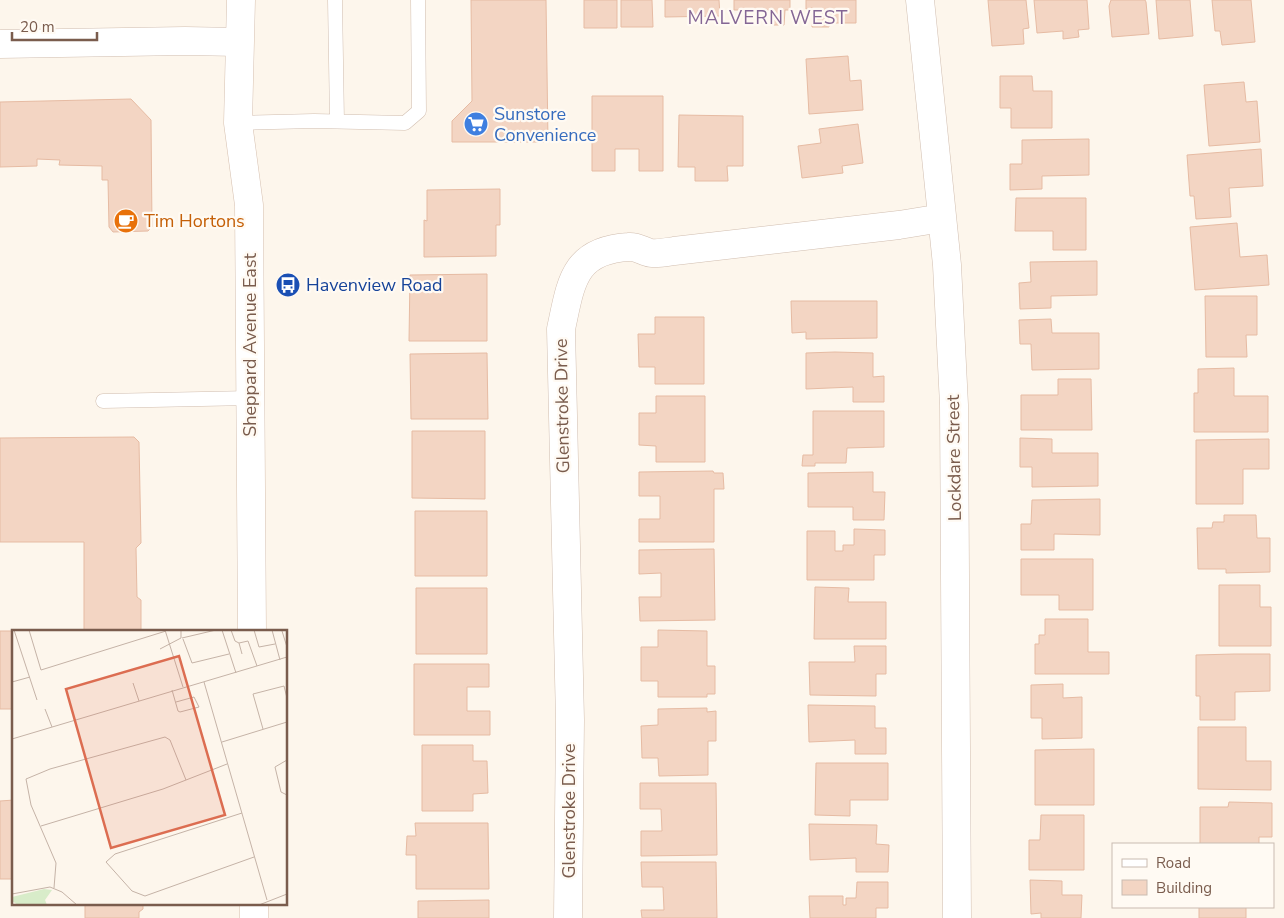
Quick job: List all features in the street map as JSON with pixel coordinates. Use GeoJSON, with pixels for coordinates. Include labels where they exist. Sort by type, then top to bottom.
{"type":"FeatureCollection","features":[{"type":"Feature","properties":{"kind":"street","name":"Sheppard Avenue East"},"geometry":{"type":"LineString","coordinates":[[241,0],[238,123],[249,205],[252,630]]}},
{"type":"Feature","properties":{"kind":"street","name":"Lockdare Street"},"geometry":{"type":"LineString","coordinates":[[920,0],[947,265],[954,405],[957,918]]}},
{"type":"Feature","properties":{"kind":"street"},"geometry":{"type":"LineString","coordinates":[[0,44],[239,42]]}},
{"type":"Feature","properties":{"kind":"street","name":"Glenstroke Drive"},"geometry":{"type":"LineString","coordinates":[[568,918],[570,720],[561,329],[571,282],[587,260],[603,251],[631,246],[652,253],[691,250],[942,218]]}},
{"type":"Feature","properties":{"kind":"lane"},"geometry":{"type":"LineString","coordinates":[[334,0],[337,121]]}},
{"type":"Feature","properties":{"kind":"lane"},"geometry":{"type":"LineString","coordinates":[[238,123],[337,121],[405,123],[419,111],[418,0]]}},
{"type":"Feature","properties":{"kind":"lane"},"geometry":{"type":"LineString","coordinates":[[103,401],[251,398]]}},
{"type":"Feature","properties":{"kind":"building"},"geometry":{"type":"Polygon","coordinates":[[[471,0],[546,0],[548,142],[452,142],[452,121],[472,101],[471,0]]]}},
{"type":"Feature","properties":{"kind":"building"},"geometry":{"type":"Polygon","coordinates":[[[584,0],[617,0],[617,28],[584,28],[584,0]]]}},
{"type":"Feature","properties":{"kind":"building"},"geometry":{"type":"Polygon","coordinates":[[[621,0],[652,0],[653,27],[621,27],[621,0]]]}},
{"type":"Feature","properties":{"kind":"building"},"geometry":{"type":"Polygon","coordinates":[[[665,0],[719,0],[720,16],[665,17],[665,0]]]}},
{"type":"Feature","properties":{"kind":"building"},"geometry":{"type":"Polygon","coordinates":[[[734,0],[790,0],[790,10],[785,10],[784,25],[770,25],[770,10],[734,10],[734,0]]]}},
{"type":"Feature","properties":{"kind":"building"},"geometry":{"type":"Polygon","coordinates":[[[806,0],[856,0],[856,23],[829,23],[829,27],[812,27],[812,8],[806,9],[806,0]]]}},
{"type":"Feature","properties":{"kind":"building"},"geometry":{"type":"Polygon","coordinates":[[[988,0],[1026,0],[1029,28],[1023,29],[1024,44],[992,46],[988,0]]]}},
{"type":"Feature","properties":{"kind":"building"},"geometry":{"type":"Polygon","coordinates":[[[1034,0],[1087,0],[1089,29],[1078,30],[1079,37],[1063,39],[1063,31],[1037,33],[1034,0]]]}},
{"type":"Feature","properties":{"kind":"building"},"geometry":{"type":"Polygon","coordinates":[[[1111,0],[1145,0],[1149,34],[1112,37],[1109,6],[1111,0]]]}},
{"type":"Feature","properties":{"kind":"building"},"geometry":{"type":"Polygon","coordinates":[[[1156,0],[1190,0],[1193,36],[1159,39],[1156,0]]]}},
{"type":"Feature","properties":{"kind":"building"},"geometry":{"type":"Polygon","coordinates":[[[1212,0],[1251,0],[1255,42],[1222,45],[1220,31],[1215,31],[1212,0]]]}},
{"type":"Feature","properties":{"kind":"building"},"geometry":{"type":"Polygon","coordinates":[[[848,56],[850,81],[861,80],[863,110],[809,114],[806,59],[848,56]]]}},
{"type":"Feature","properties":{"kind":"building"},"geometry":{"type":"Polygon","coordinates":[[[1000,76],[1032,76],[1033,91],[1052,91],[1052,128],[1011,128],[1011,108],[1000,108],[1000,76]]]}},
{"type":"Feature","properties":{"kind":"building"},"geometry":{"type":"Polygon","coordinates":[[[1244,82],[1246,102],[1257,101],[1260,142],[1209,146],[1204,85],[1244,82]]]}},
{"type":"Feature","properties":{"kind":"building"},"geometry":{"type":"Polygon","coordinates":[[[592,96],[663,96],[663,171],[639,171],[639,149],[615,149],[615,171],[592,171],[592,96]]]}},
{"type":"Feature","properties":{"kind":"building"},"geometry":{"type":"Polygon","coordinates":[[[131,99],[151,120],[152,227],[148,231],[113,232],[109,227],[108,180],[102,180],[102,166],[59,165],[60,160],[37,159],[37,166],[0,167],[0,102],[131,99]]]}},
{"type":"Feature","properties":{"kind":"building"},"geometry":{"type":"Polygon","coordinates":[[[679,115],[743,116],[743,166],[727,166],[728,181],[695,181],[695,167],[678,167],[679,115]]]}},
{"type":"Feature","properties":{"kind":"building"},"geometry":{"type":"Polygon","coordinates":[[[858,124],[863,163],[842,166],[843,173],[802,178],[798,146],[821,143],[819,129],[858,124]]]}},
{"type":"Feature","properties":{"kind":"building"},"geometry":{"type":"Polygon","coordinates":[[[1089,139],[1089,175],[1042,176],[1042,189],[1010,190],[1010,164],[1022,164],[1022,140],[1089,139]]]}},
{"type":"Feature","properties":{"kind":"building"},"geometry":{"type":"Polygon","coordinates":[[[1261,149],[1263,186],[1229,188],[1231,217],[1196,219],[1194,196],[1190,196],[1187,155],[1261,149]]]}},
{"type":"Feature","properties":{"kind":"building"},"geometry":{"type":"Polygon","coordinates":[[[500,189],[500,225],[496,225],[496,256],[424,257],[424,220],[427,221],[427,190],[500,189]]]}},
{"type":"Feature","properties":{"kind":"building"},"geometry":{"type":"Polygon","coordinates":[[[1016,198],[1086,198],[1086,250],[1053,250],[1053,231],[1015,231],[1016,198]]]}},
{"type":"Feature","properties":{"kind":"building"},"geometry":{"type":"Polygon","coordinates":[[[1237,223],[1240,257],[1267,255],[1269,285],[1195,290],[1190,227],[1237,223]]]}},
{"type":"Feature","properties":{"kind":"building"},"geometry":{"type":"Polygon","coordinates":[[[1097,261],[1097,295],[1051,296],[1051,308],[1020,309],[1019,283],[1031,282],[1030,262],[1097,261]]]}},
{"type":"Feature","properties":{"kind":"building"},"geometry":{"type":"Polygon","coordinates":[[[487,274],[487,341],[409,341],[410,275],[487,274]]]}},
{"type":"Feature","properties":{"kind":"building"},"geometry":{"type":"Polygon","coordinates":[[[1205,296],[1257,296],[1257,335],[1246,335],[1247,357],[1206,357],[1205,296]]]}},
{"type":"Feature","properties":{"kind":"building"},"geometry":{"type":"Polygon","coordinates":[[[791,301],[877,301],[877,338],[806,339],[806,332],[792,333],[791,301]]]}},
{"type":"Feature","properties":{"kind":"building"},"geometry":{"type":"Polygon","coordinates":[[[655,317],[704,317],[704,384],[655,384],[655,367],[639,367],[638,334],[655,334],[655,317]]]}},
{"type":"Feature","properties":{"kind":"building"},"geometry":{"type":"Polygon","coordinates":[[[1051,319],[1052,333],[1099,333],[1099,369],[1032,370],[1031,344],[1020,344],[1019,320],[1051,319]]]}},
{"type":"Feature","properties":{"kind":"building"},"geometry":{"type":"Polygon","coordinates":[[[487,353],[488,419],[411,419],[410,354],[487,353]]]}},
{"type":"Feature","properties":{"kind":"building"},"geometry":{"type":"Polygon","coordinates":[[[806,353],[873,353],[873,377],[884,376],[884,402],[853,402],[853,387],[806,389],[806,353]]]}},
{"type":"Feature","properties":{"kind":"building"},"geometry":{"type":"Polygon","coordinates":[[[1234,368],[1234,396],[1268,396],[1268,432],[1194,432],[1194,393],[1198,393],[1198,369],[1234,368]]]}},
{"type":"Feature","properties":{"kind":"building"},"geometry":{"type":"Polygon","coordinates":[[[1058,379],[1091,379],[1092,430],[1021,430],[1021,395],[1058,395],[1058,379]]]}},
{"type":"Feature","properties":{"kind":"building"},"geometry":{"type":"Polygon","coordinates":[[[656,396],[705,396],[705,462],[656,462],[656,446],[639,445],[639,413],[656,413],[656,396]]]}},
{"type":"Feature","properties":{"kind":"building"},"geometry":{"type":"Polygon","coordinates":[[[813,411],[884,411],[884,447],[847,448],[846,463],[815,463],[815,466],[802,466],[803,455],[813,455],[813,411]]]}},
{"type":"Feature","properties":{"kind":"building"},"geometry":{"type":"Polygon","coordinates":[[[412,431],[485,431],[485,499],[412,498],[412,431]]]}},
{"type":"Feature","properties":{"kind":"building"},"geometry":{"type":"Polygon","coordinates":[[[134,437],[139,442],[141,543],[136,548],[137,597],[141,600],[141,630],[84,630],[84,542],[0,542],[0,438],[134,437]]]}},
{"type":"Feature","properties":{"kind":"building"},"geometry":{"type":"Polygon","coordinates":[[[1020,438],[1052,439],[1052,453],[1098,453],[1098,486],[1032,487],[1032,467],[1020,467],[1020,438]]]}},
{"type":"Feature","properties":{"kind":"building"},"geometry":{"type":"Polygon","coordinates":[[[1269,439],[1269,469],[1243,469],[1243,504],[1196,504],[1196,440],[1269,439]]]}},
{"type":"Feature","properties":{"kind":"building"},"geometry":{"type":"Polygon","coordinates":[[[713,471],[714,473],[723,473],[724,489],[714,489],[714,542],[639,542],[639,519],[660,519],[660,496],[639,496],[639,472],[713,471]]]}},
{"type":"Feature","properties":{"kind":"building"},"geometry":{"type":"Polygon","coordinates":[[[873,472],[873,492],[885,492],[884,520],[853,520],[853,507],[808,507],[808,473],[873,472]]]}},
{"type":"Feature","properties":{"kind":"building"},"geometry":{"type":"Polygon","coordinates":[[[1100,499],[1100,535],[1054,534],[1054,550],[1021,550],[1021,524],[1031,524],[1032,500],[1100,499]]]}},
{"type":"Feature","properties":{"kind":"building"},"geometry":{"type":"Polygon","coordinates":[[[415,511],[487,511],[487,576],[415,576],[415,511]]]}},
{"type":"Feature","properties":{"kind":"building"},"geometry":{"type":"Polygon","coordinates":[[[1224,515],[1256,515],[1257,538],[1270,538],[1270,572],[1226,573],[1226,569],[1198,569],[1197,528],[1212,528],[1213,522],[1224,522],[1224,515]]]}},
{"type":"Feature","properties":{"kind":"building"},"geometry":{"type":"Polygon","coordinates":[[[854,529],[885,530],[885,555],[874,555],[874,580],[807,580],[807,531],[835,531],[835,551],[843,551],[843,545],[854,545],[854,529]]]}},
{"type":"Feature","properties":{"kind":"building"},"geometry":{"type":"Polygon","coordinates":[[[714,549],[715,620],[640,621],[639,597],[661,597],[661,573],[639,574],[639,550],[714,549]]]}},
{"type":"Feature","properties":{"kind":"building"},"geometry":{"type":"Polygon","coordinates":[[[1021,559],[1093,559],[1093,610],[1059,610],[1059,595],[1021,595],[1021,559]]]}},
{"type":"Feature","properties":{"kind":"building"},"geometry":{"type":"Polygon","coordinates":[[[1219,585],[1260,585],[1260,607],[1271,607],[1271,646],[1219,646],[1219,585]]]}},
{"type":"Feature","properties":{"kind":"building"},"geometry":{"type":"Polygon","coordinates":[[[815,587],[849,588],[848,602],[886,602],[886,639],[814,639],[815,587]]]}},
{"type":"Feature","properties":{"kind":"building"},"geometry":{"type":"Polygon","coordinates":[[[416,588],[487,588],[487,654],[416,654],[416,588]]]}},
{"type":"Feature","properties":{"kind":"building"},"geometry":{"type":"Polygon","coordinates":[[[1045,619],[1088,619],[1088,652],[1109,652],[1109,674],[1035,674],[1035,644],[1039,644],[1039,635],[1045,635],[1045,619]]]}},
{"type":"Feature","properties":{"kind":"building"},"geometry":{"type":"Polygon","coordinates":[[[658,630],[707,631],[707,666],[715,666],[715,694],[707,694],[707,697],[658,697],[658,681],[641,681],[641,647],[658,647],[658,630]]]}},
{"type":"Feature","properties":{"kind":"building"},"geometry":{"type":"Polygon","coordinates":[[[0,631],[12,631],[12,709],[0,709],[0,631]]]}},
{"type":"Feature","properties":{"kind":"building"},"geometry":{"type":"Polygon","coordinates":[[[854,646],[886,646],[886,674],[876,674],[876,696],[810,695],[809,662],[855,662],[854,646]]]}},
{"type":"Feature","properties":{"kind":"building"},"geometry":{"type":"Polygon","coordinates":[[[1270,654],[1270,691],[1235,692],[1235,720],[1200,720],[1200,696],[1196,696],[1196,655],[1270,654]]]}},
{"type":"Feature","properties":{"kind":"building"},"geometry":{"type":"Polygon","coordinates":[[[414,664],[489,664],[489,687],[467,687],[467,711],[490,711],[490,735],[414,735],[414,664]]]}},
{"type":"Feature","properties":{"kind":"building"},"geometry":{"type":"Polygon","coordinates":[[[1063,684],[1063,698],[1082,697],[1082,738],[1042,739],[1042,718],[1031,718],[1031,685],[1063,684]]]}},
{"type":"Feature","properties":{"kind":"building"},"geometry":{"type":"Polygon","coordinates":[[[808,705],[875,706],[875,728],[886,728],[886,754],[855,754],[855,740],[809,742],[808,705]]]}},
{"type":"Feature","properties":{"kind":"building"},"geometry":{"type":"Polygon","coordinates":[[[707,708],[707,712],[716,711],[716,741],[708,741],[708,775],[659,776],[658,758],[642,758],[641,726],[658,725],[658,709],[707,708]]]}},
{"type":"Feature","properties":{"kind":"building"},"geometry":{"type":"Polygon","coordinates":[[[1198,727],[1246,727],[1246,761],[1271,761],[1271,790],[1198,789],[1198,727]]]}},
{"type":"Feature","properties":{"kind":"building"},"geometry":{"type":"Polygon","coordinates":[[[422,745],[473,745],[473,761],[487,761],[488,793],[473,794],[473,811],[422,811],[422,745]]]}},
{"type":"Feature","properties":{"kind":"building"},"geometry":{"type":"Polygon","coordinates":[[[1094,749],[1094,805],[1035,805],[1035,750],[1094,749]]]}},
{"type":"Feature","properties":{"kind":"building"},"geometry":{"type":"Polygon","coordinates":[[[816,763],[888,763],[888,800],[850,800],[850,816],[815,815],[816,763]]]}},
{"type":"Feature","properties":{"kind":"building"},"geometry":{"type":"Polygon","coordinates":[[[640,783],[716,783],[717,855],[641,856],[641,831],[662,831],[661,809],[640,809],[640,783]]]}},
{"type":"Feature","properties":{"kind":"building"},"geometry":{"type":"Polygon","coordinates":[[[12,800],[12,879],[0,879],[0,801],[12,800]]]}},
{"type":"Feature","properties":{"kind":"building"},"geometry":{"type":"Polygon","coordinates":[[[1229,802],[1272,803],[1272,837],[1259,837],[1259,843],[1200,843],[1200,807],[1228,807],[1229,802]]]}},
{"type":"Feature","properties":{"kind":"building"},"geometry":{"type":"Polygon","coordinates":[[[1041,815],[1084,815],[1084,870],[1029,870],[1029,840],[1040,840],[1041,815]]]}},
{"type":"Feature","properties":{"kind":"building"},"geometry":{"type":"Polygon","coordinates":[[[415,823],[488,823],[489,889],[416,889],[416,855],[406,855],[407,836],[416,836],[415,823]]]}},
{"type":"Feature","properties":{"kind":"building"},"geometry":{"type":"Polygon","coordinates":[[[809,824],[877,825],[876,844],[889,845],[888,872],[856,872],[856,858],[810,860],[809,824]]]}},
{"type":"Feature","properties":{"kind":"building"},"geometry":{"type":"Polygon","coordinates":[[[641,862],[716,862],[717,918],[642,918],[641,910],[664,910],[663,887],[642,887],[641,862]]]}},
{"type":"Feature","properties":{"kind":"building"},"geometry":{"type":"Polygon","coordinates":[[[1030,880],[1062,881],[1062,895],[1082,895],[1081,918],[1041,918],[1041,913],[1031,914],[1030,880]]]}},
{"type":"Feature","properties":{"kind":"building"},"geometry":{"type":"Polygon","coordinates":[[[857,882],[888,882],[888,908],[876,908],[876,918],[810,918],[809,896],[843,896],[843,905],[846,905],[846,898],[856,898],[857,882]]]}},
{"type":"Feature","properties":{"kind":"building"},"geometry":{"type":"Polygon","coordinates":[[[489,900],[489,918],[418,918],[418,901],[489,900]]]}},
{"type":"Feature","properties":{"kind":"building"},"geometry":{"type":"Polygon","coordinates":[[[85,906],[143,906],[143,909],[139,912],[139,918],[85,918],[85,906]]]}},
{"type":"Feature","properties":{"kind":"building"},"geometry":{"type":"Polygon","coordinates":[[[1199,908],[1246,908],[1246,918],[1199,918],[1199,908]]]}},
{"type":"Feature","properties":{"kind":"place","name":"Sunstore Convenience"},"geometry":{"type":"Point","coordinates":[476,124]}},
{"type":"Feature","properties":{"kind":"place","name":"Tim Hortons"},"geometry":{"type":"Point","coordinates":[126,221]}},
{"type":"Feature","properties":{"kind":"place","name":"Havenview Road"},"geometry":{"type":"Point","coordinates":[288,285]}},
{"type":"Feature","properties":{"kind":"district","name":"MALVERN WEST"},"geometry":{"type":"Point","coordinates":[768,18]}}]}
